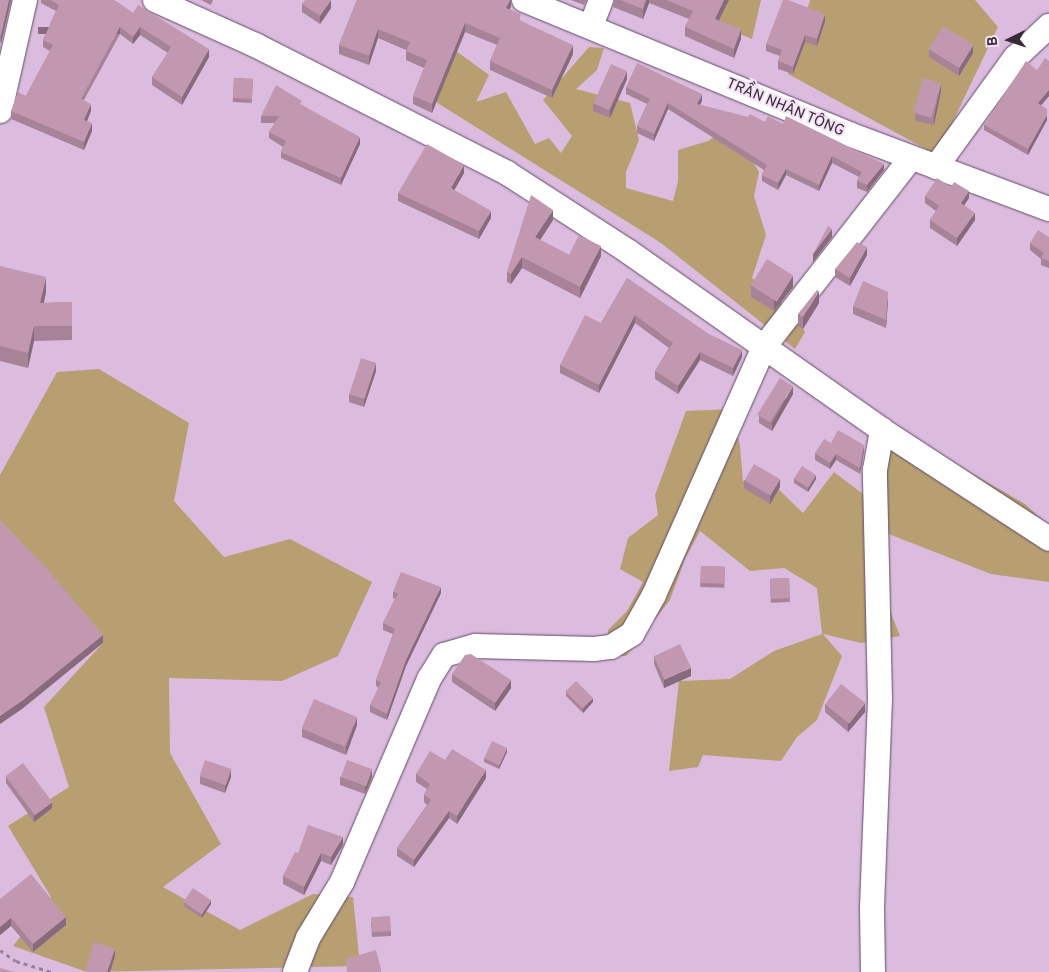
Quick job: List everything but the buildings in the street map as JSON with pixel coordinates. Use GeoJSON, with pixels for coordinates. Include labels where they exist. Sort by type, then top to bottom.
{"type":"FeatureCollection","features":[{"type":"Feature","properties":{"kind":"street"},"geometry":{"type":"LineString","coordinates":[[0,111],[25,0]]}},
{"type":"Feature","properties":{"kind":"street"},"geometry":{"type":"LineString","coordinates":[[155,0],[255,45],[507,174],[629,252],[882,430],[1049,539]]}},
{"type":"Feature","properties":{"kind":"street","name":"TRẦN NHÂN TÔNG"},"geometry":{"type":"LineString","coordinates":[[524,0],[911,158],[1049,209]]}},
{"type":"Feature","properties":{"kind":"street"},"geometry":{"type":"LineString","coordinates":[[591,26],[601,0]]}},
{"type":"Feature","properties":{"kind":"street"},"geometry":{"type":"LineString","coordinates":[[936,167],[1015,58],[1049,26]]}},
{"type":"Feature","properties":{"kind":"street"},"geometry":{"type":"LineString","coordinates":[[295,972],[308,938],[342,882],[429,679],[444,655],[476,646],[594,650],[611,647],[632,634],[654,595],[764,347],[911,158]]}},
{"type":"Feature","properties":{"kind":"street"},"geometry":{"type":"LineString","coordinates":[[872,972],[872,907],[880,699],[875,470],[882,430]]}},
{"type":"Feature","properties":{"kind":"path"},"geometry":{"type":"LineString","coordinates":[[0,950],[16,960],[54,972]]}},
{"type":"Feature","properties":{"kind":"shaded area"},"geometry":{"type":"Polygon","coordinates":[[[727,0],[761,0],[752,39],[717,25],[727,0]]]}},
{"type":"Feature","properties":{"kind":"shaded area"},"geometry":{"type":"Polygon","coordinates":[[[810,0],[975,0],[998,27],[937,155],[788,74],[810,0]]]}},
{"type":"Feature","properties":{"kind":"shaded area"},"geometry":{"type":"Polygon","coordinates":[[[589,47],[604,48],[597,70],[576,89],[630,103],[639,140],[626,172],[626,188],[673,201],[678,181],[678,150],[708,141],[723,131],[742,143],[759,172],[754,196],[766,235],[752,278],[794,314],[805,332],[795,349],[661,243],[428,97],[456,51],[489,75],[476,102],[506,92],[535,144],[549,138],[561,153],[572,136],[543,100],[589,47]]]}},
{"type":"Feature","properties":{"kind":"shaded area"},"geometry":{"type":"Polygon","coordinates":[[[99,369],[189,423],[174,501],[224,557],[290,539],[372,582],[338,656],[282,681],[169,678],[170,753],[221,844],[163,887],[240,930],[313,894],[353,897],[360,966],[87,972],[13,946],[51,897],[8,826],[69,787],[44,707],[103,643],[0,529],[0,475],[57,372],[99,369]]]}},
{"type":"Feature","properties":{"kind":"shaded area"},"geometry":{"type":"Polygon","coordinates":[[[732,409],[740,446],[743,481],[769,480],[803,513],[834,472],[867,497],[887,603],[900,636],[861,643],[823,634],[842,656],[817,720],[797,737],[781,761],[703,755],[698,767],[669,771],[679,681],[730,679],[774,651],[822,634],[817,588],[784,568],[750,571],[700,531],[685,559],[670,600],[626,656],[610,656],[608,630],[627,611],[643,582],[620,569],[628,538],[658,515],[655,495],[686,411],[732,409]]]}},
{"type":"Feature","properties":{"kind":"shaded area"},"geometry":{"type":"Polygon","coordinates":[[[882,421],[1025,504],[1049,526],[1049,582],[991,574],[881,531],[882,421]]]}}]}
